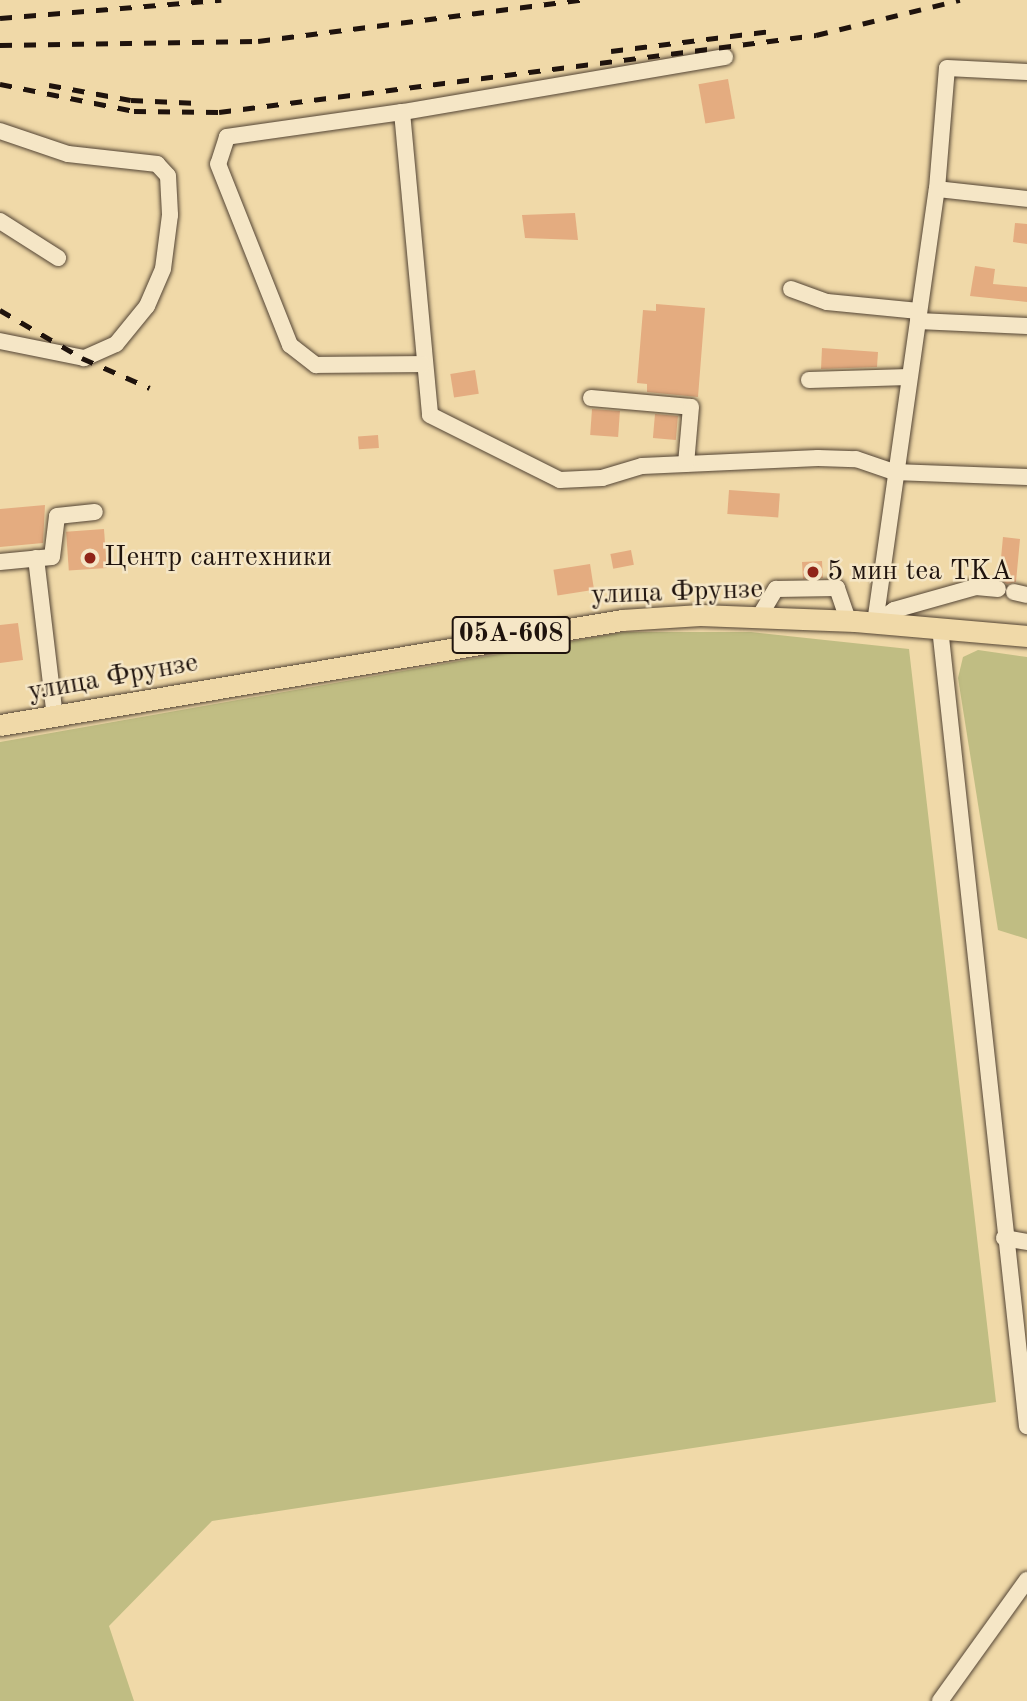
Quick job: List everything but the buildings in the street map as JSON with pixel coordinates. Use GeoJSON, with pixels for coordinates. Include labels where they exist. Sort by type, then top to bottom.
{"type":"FeatureCollection","features":[{"type":"Feature","properties":{"kind":"main road","name":"улица Фрунзе"},"geometry":{"type":"LineString","coordinates":[[0,725],[555,627],[699,615],[848,620],[1027,636]]}},
{"type":"Feature","properties":{"kind":"street"},"geometry":{"type":"LineString","coordinates":[[422,363],[316,365],[290,345],[218,164],[227,137],[401,112],[725,57]]}},
{"type":"Feature","properties":{"kind":"street"},"geometry":{"type":"LineString","coordinates":[[875,623],[894,472],[937,189],[947,68],[1027,72]]}},
{"type":"Feature","properties":{"kind":"street"},"geometry":{"type":"LineString","coordinates":[[401,112],[425,399],[439,423],[560,480],[686,464],[856,459],[894,472],[1027,477]]}},
{"type":"Feature","properties":{"kind":"street"},"geometry":{"type":"LineString","coordinates":[[0,131],[68,154],[119,157],[157,164],[168,176],[163,269],[147,306],[116,344],[84,358],[0,341]]}},
{"type":"Feature","properties":{"kind":"street"},"geometry":{"type":"LineString","coordinates":[[937,189],[1027,199]]}},
{"type":"Feature","properties":{"kind":"street"},"geometry":{"type":"LineString","coordinates":[[0,221],[58,257]]}},
{"type":"Feature","properties":{"kind":"street"},"geometry":{"type":"LineString","coordinates":[[791,289],[827,302],[918,316],[1027,326]]}},
{"type":"Feature","properties":{"kind":"street"},"geometry":{"type":"LineString","coordinates":[[809,380],[909,377]]}},
{"type":"Feature","properties":{"kind":"street"},"geometry":{"type":"LineString","coordinates":[[591,398],[691,407],[686,464]]}},
{"type":"Feature","properties":{"kind":"street"},"geometry":{"type":"LineString","coordinates":[[0,562],[57,553],[57,516],[95,512]]}},
{"type":"Feature","properties":{"kind":"street"},"geometry":{"type":"LineString","coordinates":[[36,558],[55,717]]}},
{"type":"Feature","properties":{"kind":"street"},"geometry":{"type":"LineString","coordinates":[[875,623],[894,610],[976,587],[998,589]]}},
{"type":"Feature","properties":{"kind":"street"},"geometry":{"type":"LineString","coordinates":[[759,617],[776,589],[837,588],[848,620]]}},
{"type":"Feature","properties":{"kind":"street"},"geometry":{"type":"LineString","coordinates":[[940,628],[1004,1238],[1027,1426]]}},
{"type":"Feature","properties":{"kind":"street"},"geometry":{"type":"LineString","coordinates":[[1004,1238],[1027,1242]]}},
{"type":"Feature","properties":{"kind":"street"},"geometry":{"type":"LineString","coordinates":[[940,1701],[1027,1580]]}},
{"type":"Feature","properties":{"kind":"shaded area"},"geometry":{"type":"Polygon","coordinates":[[[624,632],[751,632],[909,649],[996,1402],[212,1521],[109,1626],[134,1701],[0,1701],[0,742],[624,632]]]}},
{"type":"Feature","properties":{"kind":"shaded area"},"geometry":{"type":"Polygon","coordinates":[[[978,650],[1027,657],[1027,939],[998,930],[958,678],[963,657],[978,650]]]}},
{"type":"Feature","properties":{"kind":"railway"},"geometry":{"type":"LineString","coordinates":[[0,18],[221,0]]}},
{"type":"Feature","properties":{"kind":"railway"},"geometry":{"type":"LineString","coordinates":[[0,45],[258,41],[580,0]]}},
{"type":"Feature","properties":{"kind":"railway"},"geometry":{"type":"LineString","coordinates":[[0,84],[134,111],[219,112],[816,35],[960,0]]}},
{"type":"Feature","properties":{"kind":"railway"},"geometry":{"type":"LineString","coordinates":[[611,51],[771,31]]}},
{"type":"Feature","properties":{"kind":"railway"},"geometry":{"type":"LineString","coordinates":[[49,85],[131,100],[198,103]]}},
{"type":"Feature","properties":{"kind":"railway"},"geometry":{"type":"LineString","coordinates":[[0,310],[82,358],[150,388]]}},
{"type":"Feature","properties":{"kind":"place","name":"Центр сантехники"},"geometry":{"type":"Point","coordinates":[90,558]}},
{"type":"Feature","properties":{"kind":"place","name":"5 мин tea TKA"},"geometry":{"type":"Point","coordinates":[813,572]}}]}
